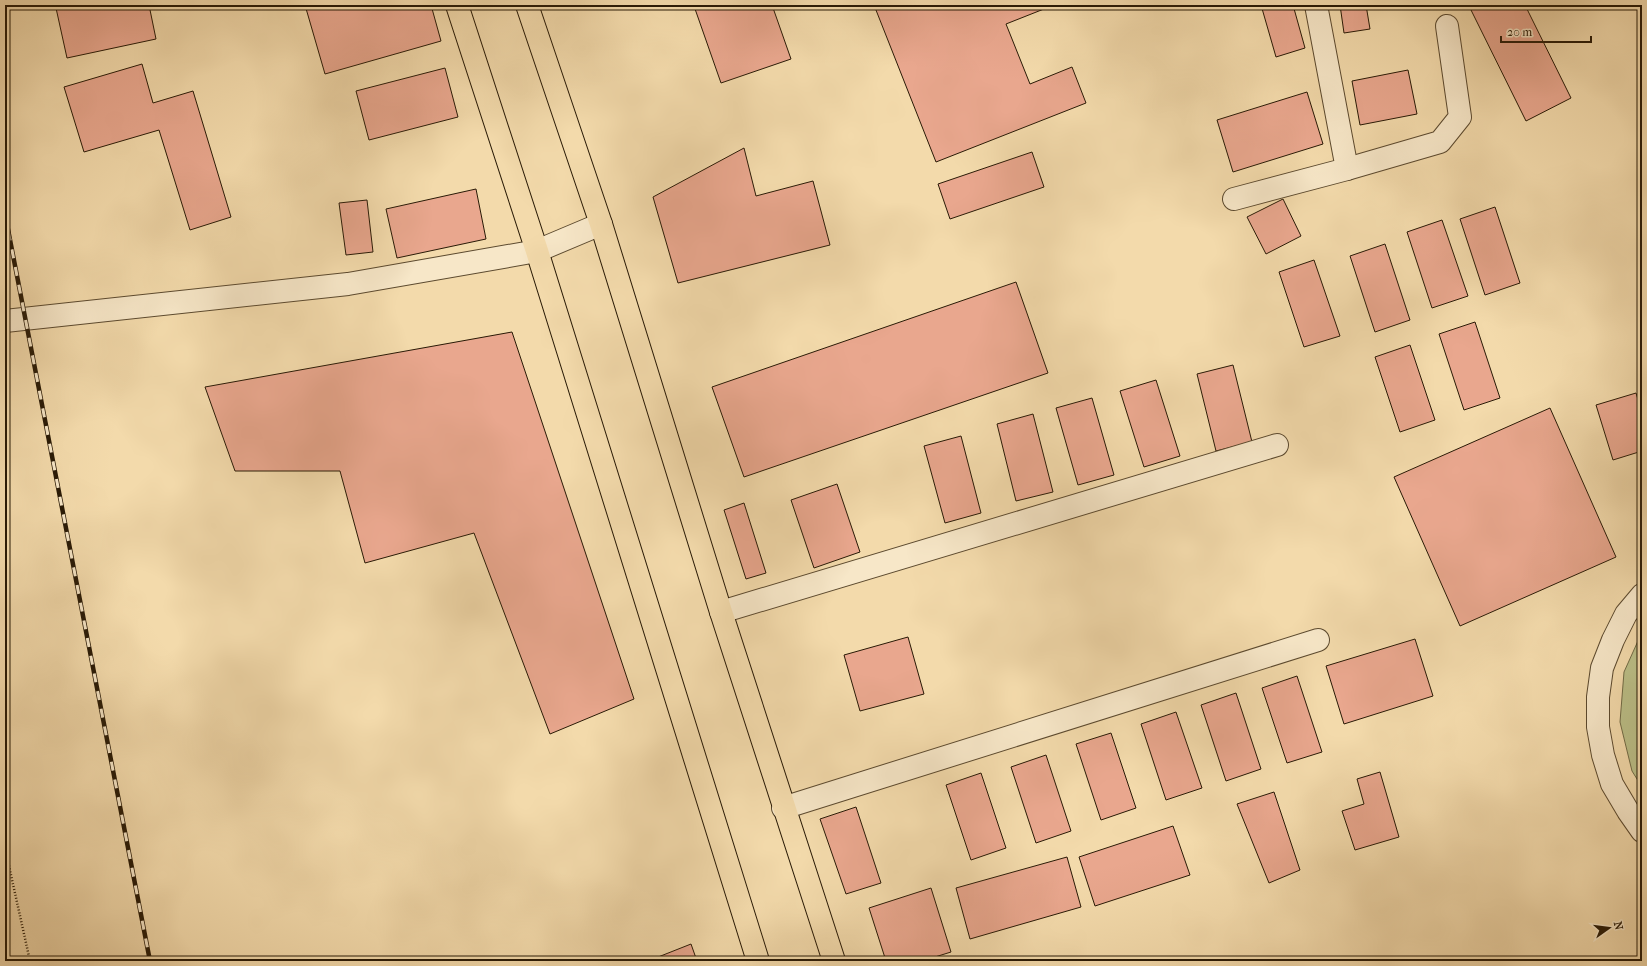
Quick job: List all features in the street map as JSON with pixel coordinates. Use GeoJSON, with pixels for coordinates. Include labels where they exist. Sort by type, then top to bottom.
{"type":"FeatureCollection","features":[{"type":"Feature","properties":{"kind":"main road"},"geometry":{"type":"LineString","coordinates":[[457,5],[537,251],[758,961]]}},
{"type":"Feature","properties":{"kind":"main road"},"geometry":{"type":"LineString","coordinates":[[527,5],[601,224],[721,612],[783,808],[834,961]]}},
{"type":"Feature","properties":{"kind":"street"},"geometry":{"type":"LineString","coordinates":[[1316,5],[1347,169]]}},
{"type":"Feature","properties":{"kind":"street"},"geometry":{"type":"LineString","coordinates":[[1234,199],[1347,169],[1440,142],[1460,117],[1447,26]]}},
{"type":"Feature","properties":{"kind":"street"},"geometry":{"type":"LineString","coordinates":[[5,321],[348,284],[537,251],[601,224]]}},
{"type":"Feature","properties":{"kind":"street"},"geometry":{"type":"LineString","coordinates":[[721,612],[1277,445]]}},
{"type":"Feature","properties":{"kind":"street"},"geometry":{"type":"LineString","coordinates":[[1642,594],[1626,614],[1613,640],[1602,668],[1598,697],[1598,719],[1603,755],[1612,784],[1642,831]]}},
{"type":"Feature","properties":{"kind":"street"},"geometry":{"type":"LineString","coordinates":[[783,808],[1318,640]]}},
{"type":"Feature","properties":{"kind":"path"},"geometry":{"type":"LineString","coordinates":[[5,848],[30,961]]}},
{"type":"Feature","properties":{"kind":"green space"},"geometry":{"type":"Polygon","coordinates":[[[1642,632],[1642,787],[1632,771],[1620,722],[1624,672],[1642,632]]]}},
{"type":"Feature","properties":{"kind":"building"},"geometry":{"type":"Polygon","coordinates":[[[72,5],[149,5],[156,39],[67,58],[56,8],[72,5]]]}},
{"type":"Feature","properties":{"kind":"building"},"geometry":{"type":"Polygon","coordinates":[[[305,5],[431,5],[441,41],[325,74],[305,5]]]}},
{"type":"Feature","properties":{"kind":"building"},"geometry":{"type":"Polygon","coordinates":[[[772,5],[791,59],[721,83],[694,6],[772,5]]]}},
{"type":"Feature","properties":{"kind":"building"},"geometry":{"type":"Polygon","coordinates":[[[874,5],[1054,5],[1006,24],[1030,84],[1072,67],[1086,103],[936,162],[874,5]]]}},
{"type":"Feature","properties":{"kind":"building"},"geometry":{"type":"Polygon","coordinates":[[[1261,5],[1293,5],[1305,48],[1276,57],[1261,5]]]}},
{"type":"Feature","properties":{"kind":"building"},"geometry":{"type":"Polygon","coordinates":[[[1340,5],[1366,5],[1370,29],[1344,33],[1340,5]]]}},
{"type":"Feature","properties":{"kind":"building"},"geometry":{"type":"Polygon","coordinates":[[[1481,5],[1525,5],[1571,98],[1526,121],[1471,10],[1481,5]]]}},
{"type":"Feature","properties":{"kind":"building"},"geometry":{"type":"Polygon","coordinates":[[[142,64],[153,103],[193,91],[231,217],[190,230],[159,130],[84,152],[64,87],[142,64]]]}},
{"type":"Feature","properties":{"kind":"building"},"geometry":{"type":"Polygon","coordinates":[[[445,68],[458,117],[369,140],[356,91],[445,68]]]}},
{"type":"Feature","properties":{"kind":"building"},"geometry":{"type":"Polygon","coordinates":[[[1408,70],[1417,114],[1360,125],[1352,81],[1408,70]]]}},
{"type":"Feature","properties":{"kind":"building"},"geometry":{"type":"Polygon","coordinates":[[[1307,92],[1323,144],[1233,172],[1217,120],[1307,92]]]}},
{"type":"Feature","properties":{"kind":"building"},"geometry":{"type":"Polygon","coordinates":[[[744,148],[756,196],[813,181],[830,245],[678,283],[653,197],[744,148]]]}},
{"type":"Feature","properties":{"kind":"building"},"geometry":{"type":"Polygon","coordinates":[[[1032,152],[1044,187],[950,219],[938,184],[1032,152]]]}},
{"type":"Feature","properties":{"kind":"building"},"geometry":{"type":"Polygon","coordinates":[[[476,189],[486,239],[397,258],[386,209],[476,189]]]}},
{"type":"Feature","properties":{"kind":"building"},"geometry":{"type":"Polygon","coordinates":[[[1283,199],[1301,236],[1266,254],[1247,217],[1283,199]]]}},
{"type":"Feature","properties":{"kind":"building"},"geometry":{"type":"Polygon","coordinates":[[[367,200],[373,252],[346,255],[339,203],[367,200]]]}},
{"type":"Feature","properties":{"kind":"building"},"geometry":{"type":"Polygon","coordinates":[[[1495,207],[1520,283],[1485,295],[1460,219],[1495,207]]]}},
{"type":"Feature","properties":{"kind":"building"},"geometry":{"type":"Polygon","coordinates":[[[1442,220],[1468,296],[1432,308],[1407,232],[1442,220]]]}},
{"type":"Feature","properties":{"kind":"building"},"geometry":{"type":"Polygon","coordinates":[[[1385,244],[1410,320],[1375,332],[1350,256],[1385,244]]]}},
{"type":"Feature","properties":{"kind":"building"},"geometry":{"type":"Polygon","coordinates":[[[1314,260],[1340,336],[1304,347],[1279,272],[1314,260]]]}},
{"type":"Feature","properties":{"kind":"building"},"geometry":{"type":"Polygon","coordinates":[[[1016,282],[1048,373],[744,477],[712,387],[1016,282]]]}},
{"type":"Feature","properties":{"kind":"building"},"geometry":{"type":"Polygon","coordinates":[[[1475,322],[1500,398],[1464,410],[1439,334],[1475,322]]]}},
{"type":"Feature","properties":{"kind":"building"},"geometry":{"type":"Polygon","coordinates":[[[512,332],[634,699],[550,734],[474,533],[365,563],[340,471],[235,471],[205,387],[512,332]]]}},
{"type":"Feature","properties":{"kind":"building"},"geometry":{"type":"Polygon","coordinates":[[[1410,345],[1435,420],[1400,432],[1375,357],[1410,345]]]}},
{"type":"Feature","properties":{"kind":"building"},"geometry":{"type":"Polygon","coordinates":[[[1233,365],[1252,442],[1216,451],[1197,374],[1233,365]]]}},
{"type":"Feature","properties":{"kind":"building"},"geometry":{"type":"Polygon","coordinates":[[[1156,380],[1180,456],[1144,467],[1120,391],[1156,380]]]}},
{"type":"Feature","properties":{"kind":"building"},"geometry":{"type":"Polygon","coordinates":[[[1636,393],[1642,413],[1642,451],[1613,460],[1596,405],[1636,393]]]}},
{"type":"Feature","properties":{"kind":"building"},"geometry":{"type":"Polygon","coordinates":[[[1092,398],[1114,475],[1078,485],[1056,408],[1092,398]]]}},
{"type":"Feature","properties":{"kind":"building"},"geometry":{"type":"Polygon","coordinates":[[[1550,408],[1616,557],[1460,626],[1394,477],[1550,408]]]}},
{"type":"Feature","properties":{"kind":"building"},"geometry":{"type":"Polygon","coordinates":[[[1033,414],[1053,492],[1016,501],[997,424],[1033,414]]]}},
{"type":"Feature","properties":{"kind":"building"},"geometry":{"type":"Polygon","coordinates":[[[961,436],[981,513],[945,523],[924,446],[961,436]]]}},
{"type":"Feature","properties":{"kind":"building"},"geometry":{"type":"Polygon","coordinates":[[[837,484],[860,552],[814,568],[791,500],[837,484]]]}},
{"type":"Feature","properties":{"kind":"building"},"geometry":{"type":"Polygon","coordinates":[[[744,503],[766,573],[746,579],[724,510],[744,503]]]}},
{"type":"Feature","properties":{"kind":"building"},"geometry":{"type":"Polygon","coordinates":[[[908,637],[924,694],[860,711],[844,655],[908,637]]]}},
{"type":"Feature","properties":{"kind":"building"},"geometry":{"type":"Polygon","coordinates":[[[1415,639],[1433,696],[1344,724],[1326,666],[1415,639]]]}},
{"type":"Feature","properties":{"kind":"building"},"geometry":{"type":"Polygon","coordinates":[[[1297,676],[1322,752],[1287,763],[1262,688],[1297,676]]]}},
{"type":"Feature","properties":{"kind":"building"},"geometry":{"type":"Polygon","coordinates":[[[1236,693],[1261,769],[1226,781],[1201,705],[1236,693]]]}},
{"type":"Feature","properties":{"kind":"building"},"geometry":{"type":"Polygon","coordinates":[[[1176,712],[1202,788],[1166,800],[1141,724],[1176,712]]]}},
{"type":"Feature","properties":{"kind":"building"},"geometry":{"type":"Polygon","coordinates":[[[1111,733],[1136,808],[1101,820],[1076,744],[1111,733]]]}},
{"type":"Feature","properties":{"kind":"building"},"geometry":{"type":"Polygon","coordinates":[[[1046,755],[1071,831],[1036,843],[1011,767],[1046,755]]]}},
{"type":"Feature","properties":{"kind":"building"},"geometry":{"type":"Polygon","coordinates":[[[1380,772],[1399,837],[1355,850],[1342,811],[1364,804],[1357,779],[1380,772]]]}},
{"type":"Feature","properties":{"kind":"building"},"geometry":{"type":"Polygon","coordinates":[[[981,773],[1006,848],[971,860],[946,785],[981,773]]]}},
{"type":"Feature","properties":{"kind":"building"},"geometry":{"type":"Polygon","coordinates":[[[1274,792],[1300,870],[1269,883],[1237,804],[1274,792]]]}},
{"type":"Feature","properties":{"kind":"building"},"geometry":{"type":"Polygon","coordinates":[[[856,807],[881,883],[846,894],[820,819],[856,807]]]}},
{"type":"Feature","properties":{"kind":"building"},"geometry":{"type":"Polygon","coordinates":[[[1173,826],[1190,875],[1095,906],[1079,857],[1173,826]]]}},
{"type":"Feature","properties":{"kind":"building"},"geometry":{"type":"Polygon","coordinates":[[[1067,857],[1081,907],[970,939],[956,888],[1067,857]]]}},
{"type":"Feature","properties":{"kind":"building"},"geometry":{"type":"Polygon","coordinates":[[[931,888],[951,952],[922,961],[886,961],[869,908],[931,888]]]}},
{"type":"Feature","properties":{"kind":"building"},"geometry":{"type":"Polygon","coordinates":[[[691,944],[697,961],[648,961],[691,944]]]}},
{"type":"Feature","properties":{"kind":"railway"},"geometry":{"type":"LineString","coordinates":[[5,214],[150,961]]}}]}
